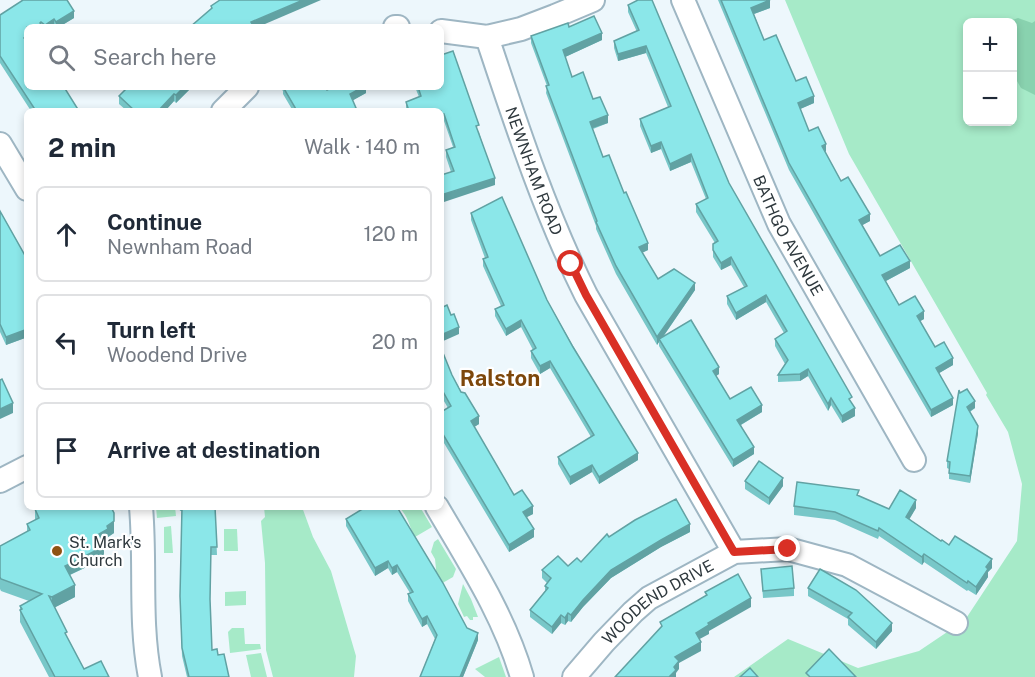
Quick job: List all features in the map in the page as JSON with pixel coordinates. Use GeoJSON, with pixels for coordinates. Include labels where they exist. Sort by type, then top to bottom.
{"type":"FeatureCollection","features":[{"type":"Feature","properties":{"kind":"street"},"geometry":{"type":"LineString","coordinates":[[444,31],[487,37],[521,29],[593,0]]}},
{"type":"Feature","properties":{"kind":"street","name":"BATHGO AVENUE"},"geometry":{"type":"LineString","coordinates":[[683,0],[779,224],[914,460]]}},
{"type":"Feature","properties":{"kind":"street","name":"NEWNHAM ROAD"},"geometry":{"type":"LineString","coordinates":[[487,37],[553,223],[571,264],[586,295],[734,552]]}},
{"type":"Feature","properties":{"kind":"street"},"geometry":{"type":"LineString","coordinates":[[0,144],[24,184]]}},
{"type":"Feature","properties":{"kind":"street"},"geometry":{"type":"LineString","coordinates":[[0,481],[24,469]]}},
{"type":"Feature","properties":{"kind":"street"},"geometry":{"type":"LineString","coordinates":[[141,510],[146,654],[150,677]]}},
{"type":"Feature","properties":{"kind":"street"},"geometry":{"type":"LineString","coordinates":[[438,510],[475,570],[492,603],[522,677]]}},
{"type":"Feature","properties":{"kind":"street","name":"WOODEND DRIVE"},"geometry":{"type":"LineString","coordinates":[[574,677],[604,642],[649,598],[734,552],[788,549],[847,565],[956,623]]}},
{"type":"Feature","properties":{"kind":"green space"},"geometry":{"type":"Polygon","coordinates":[[[785,0],[1035,0],[1035,677],[734,677],[788,639],[858,668],[919,651],[965,620],[1017,541],[1022,484],[1008,432],[986,395],[987,393],[849,154],[785,0]]]}},
{"type":"Feature","properties":{"kind":"green space"},"geometry":{"type":"Polygon","coordinates":[[[1017,18],[1032,23],[1035,21],[1035,95],[1021,88],[1017,81],[1017,18]]]}},
{"type":"Feature","properties":{"kind":"green space"},"geometry":{"type":"Polygon","coordinates":[[[156,510],[175,510],[176,516],[157,518],[156,510]]]}},
{"type":"Feature","properties":{"kind":"green space"},"geometry":{"type":"Polygon","coordinates":[[[264,510],[303,510],[313,537],[331,571],[356,656],[354,677],[273,677],[266,650],[265,563],[261,521],[265,517],[264,510]]]}},
{"type":"Feature","properties":{"kind":"green space"},"geometry":{"type":"Polygon","coordinates":[[[401,510],[422,510],[432,527],[415,537],[401,510]]]}},
{"type":"Feature","properties":{"kind":"green space"},"geometry":{"type":"Polygon","coordinates":[[[171,526],[173,553],[164,553],[164,527],[171,526]]]}},
{"type":"Feature","properties":{"kind":"green space"},"geometry":{"type":"Polygon","coordinates":[[[224,529],[237,529],[238,551],[224,551],[224,529]]]}},
{"type":"Feature","properties":{"kind":"green space"},"geometry":{"type":"Polygon","coordinates":[[[438,539],[456,569],[453,577],[432,589],[436,569],[435,559],[431,552],[434,542],[438,539]]]}},
{"type":"Feature","properties":{"kind":"green space"},"geometry":{"type":"Polygon","coordinates":[[[463,584],[478,617],[473,617],[473,620],[467,616],[464,617],[458,604],[463,584]]]}},
{"type":"Feature","properties":{"kind":"green space"},"geometry":{"type":"Polygon","coordinates":[[[246,591],[246,605],[225,606],[225,592],[246,591]]]}},
{"type":"Feature","properties":{"kind":"green space"},"geometry":{"type":"Polygon","coordinates":[[[232,628],[244,628],[245,644],[260,644],[261,649],[230,653],[228,632],[232,628]]]}},
{"type":"Feature","properties":{"kind":"green space"},"geometry":{"type":"Polygon","coordinates":[[[261,653],[267,677],[251,677],[246,655],[261,653]]]}},
{"type":"Feature","properties":{"kind":"green space"},"geometry":{"type":"Polygon","coordinates":[[[499,657],[506,677],[485,677],[475,669],[499,657]]]}},
{"type":"Feature","properties":{"kind":"building"},"geometry":{"type":"Polygon","coordinates":[[[23,0],[67,0],[74,11],[56,22],[54,19],[46,24],[41,22],[40,24],[24,24],[24,90],[66,90],[77,108],[34,108],[0,56],[0,15],[23,0]]]}},
{"type":"Feature","properties":{"kind":"building"},"geometry":{"type":"Polygon","coordinates":[[[220,0],[303,0],[251,22],[252,24],[193,24],[212,8],[211,6],[220,0]]]}},
{"type":"Feature","properties":{"kind":"building"},"geometry":{"type":"Polygon","coordinates":[[[638,0],[652,0],[729,183],[852,397],[849,399],[855,408],[842,416],[831,398],[828,404],[808,369],[800,374],[778,375],[788,360],[775,339],[787,331],[766,295],[736,313],[727,296],[747,286],[731,257],[721,263],[713,250],[713,244],[718,241],[696,204],[708,198],[691,154],[670,164],[661,142],[651,146],[640,119],[671,106],[646,46],[618,54],[614,41],[639,30],[628,5],[638,0]]]}},
{"type":"Feature","properties":{"kind":"building"},"geometry":{"type":"Polygon","coordinates":[[[721,0],[770,0],[751,8],[764,40],[776,35],[796,81],[806,77],[814,96],[798,103],[809,131],[818,127],[826,144],[822,146],[841,181],[848,177],[870,214],[859,220],[880,256],[900,245],[910,261],[882,275],[899,305],[915,296],[924,311],[917,316],[935,347],[944,342],[953,358],[936,368],[953,398],[931,410],[789,163],[721,0]]]}},
{"type":"Feature","properties":{"kind":"building"},"geometry":{"type":"Polygon","coordinates":[[[594,16],[602,33],[563,50],[572,77],[583,72],[593,99],[600,97],[608,115],[590,122],[603,157],[609,155],[624,193],[626,192],[648,243],[639,247],[658,279],[674,269],[695,283],[657,337],[616,266],[596,222],[546,86],[549,85],[531,36],[568,23],[569,27],[594,16]]]}},
{"type":"Feature","properties":{"kind":"building"},"geometry":{"type":"Polygon","coordinates":[[[453,51],[495,178],[444,194],[444,174],[454,171],[446,150],[455,147],[444,108],[408,108],[406,102],[421,96],[419,90],[444,90],[444,54],[453,51]]]}},
{"type":"Feature","properties":{"kind":"building"},"geometry":{"type":"Polygon","coordinates":[[[125,90],[181,90],[161,108],[132,108],[119,96],[125,90]]]}},
{"type":"Feature","properties":{"kind":"building"},"geometry":{"type":"Polygon","coordinates":[[[285,90],[357,90],[350,94],[356,108],[295,108],[285,90]]]}},
{"type":"Feature","properties":{"kind":"building"},"geometry":{"type":"Polygon","coordinates":[[[502,197],[547,300],[638,453],[599,477],[592,465],[570,477],[558,457],[594,435],[550,361],[540,366],[531,351],[536,348],[521,320],[506,329],[495,309],[504,305],[483,259],[488,257],[471,213],[502,197]]]}},
{"type":"Feature","properties":{"kind":"building"},"geometry":{"type":"Polygon","coordinates":[[[0,211],[24,254],[24,330],[6,337],[0,324],[0,211]]]}},
{"type":"Feature","properties":{"kind":"building"},"geometry":{"type":"Polygon","coordinates":[[[447,305],[451,315],[454,314],[459,327],[444,334],[444,306],[447,305]]]}},
{"type":"Feature","properties":{"kind":"building"},"geometry":{"type":"Polygon","coordinates":[[[691,320],[719,367],[713,371],[730,399],[751,387],[762,405],[737,420],[754,447],[733,460],[659,339],[691,320]]]}},
{"type":"Feature","properties":{"kind":"building"},"geometry":{"type":"Polygon","coordinates":[[[444,355],[461,392],[465,393],[479,416],[471,421],[514,495],[522,490],[533,506],[523,512],[534,529],[509,545],[444,436],[444,410],[451,406],[444,393],[444,355]]]}},
{"type":"Feature","properties":{"kind":"building"},"geometry":{"type":"Polygon","coordinates":[[[2,379],[13,403],[0,409],[0,380],[2,379]]]}},
{"type":"Feature","properties":{"kind":"building"},"geometry":{"type":"Polygon","coordinates":[[[967,389],[975,401],[967,407],[978,426],[970,476],[949,473],[950,462],[947,461],[959,390],[960,393],[967,389]]]}},
{"type":"Feature","properties":{"kind":"building"},"geometry":{"type":"Polygon","coordinates":[[[759,461],[783,478],[769,498],[745,481],[759,461]]]}},
{"type":"Feature","properties":{"kind":"building"},"geometry":{"type":"Polygon","coordinates":[[[797,482],[859,490],[857,495],[889,509],[900,490],[916,500],[906,517],[949,545],[955,536],[992,559],[986,567],[988,569],[976,587],[924,554],[922,557],[879,528],[878,531],[835,512],[794,506],[797,482]]]}},
{"type":"Feature","properties":{"kind":"building"},"geometry":{"type":"Polygon","coordinates":[[[676,499],[690,524],[611,570],[571,615],[568,613],[565,618],[561,615],[552,627],[530,610],[548,588],[545,586],[551,578],[542,570],[558,556],[568,566],[577,558],[581,562],[607,534],[609,537],[635,520],[676,499]]]}},
{"type":"Feature","properties":{"kind":"building"},"geometry":{"type":"Polygon","coordinates":[[[35,510],[112,510],[114,513],[114,521],[107,526],[108,529],[99,534],[104,544],[65,566],[75,585],[52,597],[49,596],[84,669],[101,661],[109,677],[55,677],[20,610],[22,609],[20,606],[42,594],[0,577],[0,546],[30,530],[27,524],[39,518],[35,510]]]}},
{"type":"Feature","properties":{"kind":"building"},"geometry":{"type":"Polygon","coordinates":[[[182,510],[215,510],[217,547],[211,547],[212,650],[217,649],[218,655],[224,654],[229,677],[189,677],[182,648],[180,596],[182,510]]]}},
{"type":"Feature","properties":{"kind":"building"},"geometry":{"type":"Polygon","coordinates":[[[361,510],[399,510],[467,628],[478,633],[460,677],[420,677],[437,635],[427,616],[422,619],[408,594],[413,592],[397,565],[392,568],[388,561],[375,568],[346,519],[361,510]]]}},
{"type":"Feature","properties":{"kind":"building"},"geometry":{"type":"Polygon","coordinates":[[[792,566],[794,588],[763,591],[761,569],[792,566]]]}},
{"type":"Feature","properties":{"kind":"building"},"geometry":{"type":"Polygon","coordinates":[[[820,569],[856,590],[892,623],[876,642],[848,617],[852,613],[808,588],[820,569]]]}},
{"type":"Feature","properties":{"kind":"building"},"geometry":{"type":"Polygon","coordinates":[[[738,574],[751,598],[708,623],[709,625],[696,633],[701,642],[675,657],[679,661],[674,667],[676,670],[669,677],[615,677],[662,626],[660,622],[707,595],[705,592],[738,574]]]}},
{"type":"Feature","properties":{"kind":"building"},"geometry":{"type":"Polygon","coordinates":[[[829,649],[856,677],[810,677],[806,673],[829,649]]]}},
{"type":"Feature","properties":{"kind":"building"},"geometry":{"type":"Polygon","coordinates":[[[750,668],[758,677],[740,677],[750,668]]]}},
{"type":"Feature","properties":{"kind":"place","name":"St. Mark's Church"},"geometry":{"type":"Point","coordinates":[57,551]}},
{"type":"Feature","properties":{"kind":"district","name":"Ralston"},"geometry":{"type":"Point","coordinates":[500,378]}},
{"type":"Feature","properties":{"kind":"route"},"geometry":{"type":"LineString","coordinates":[[571,264],[586,295],[734,552],[788,549]]}}]}
